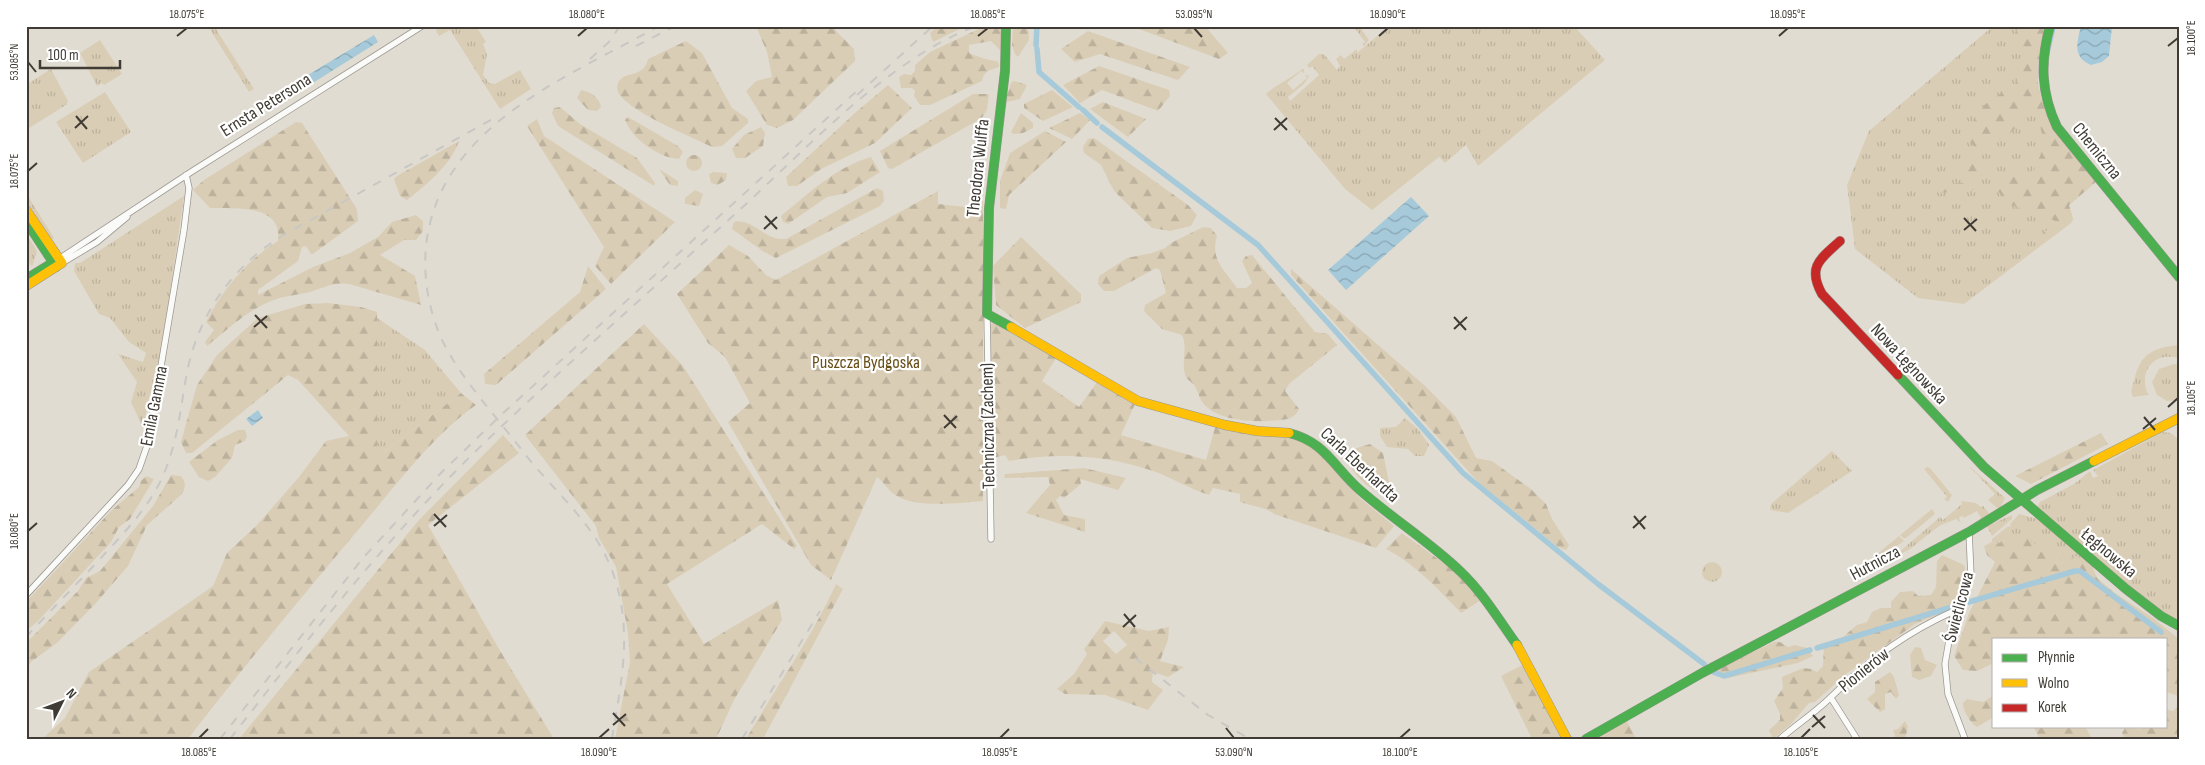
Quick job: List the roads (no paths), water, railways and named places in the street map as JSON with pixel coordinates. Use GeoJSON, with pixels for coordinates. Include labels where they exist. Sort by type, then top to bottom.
{"type":"FeatureCollection","features":[{"type":"Feature","properties":{"kind":"street","name":"Ernsta Petersona"},"geometry":{"type":"LineString","coordinates":[[26,286],[117,219],[129,214],[186,175],[422,26]]}},
{"type":"Feature","properties":{"kind":"street","name":"Chemiczna"},"geometry":{"type":"LineString","coordinates":[[2050,26],[2043,54],[2041,80],[2046,103],[2054,121],[2066,140],[2179,277]]}},
{"type":"Feature","properties":{"kind":"street","name":"Theodora Wulffa"},"geometry":{"type":"LineString","coordinates":[[987,314],[988,216],[995,144],[1007,57],[1006,27]]}},
{"type":"Feature","properties":{"kind":"street","name":"Emila Gamma"},"geometry":{"type":"LineString","coordinates":[[26,595],[128,485],[142,462],[148,443],[184,230],[189,188],[186,175]]}},
{"type":"Feature","properties":{"kind":"street"},"geometry":{"type":"LineString","coordinates":[[26,210],[57,263]]}},
{"type":"Feature","properties":{"kind":"street"},"geometry":{"type":"LineString","coordinates":[[26,222],[57,263]]}},
{"type":"Feature","properties":{"kind":"street","name":"Nowa Łęgnowska"},"geometry":{"type":"LineString","coordinates":[[1840,241],[1816,266],[1813,277],[1822,294],[1984,467],[2021,500]]}},
{"type":"Feature","properties":{"kind":"street","name":"Ernsta Petersona"},"geometry":{"type":"LineString","coordinates":[[26,279],[44,266],[57,263]]}},
{"type":"Feature","properties":{"kind":"street","name":"Techniczna (Zachem)"},"geometry":{"type":"LineString","coordinates":[[987,314],[991,539]]}},
{"type":"Feature","properties":{"kind":"street","name":"Carla Eberhardta"},"geometry":{"type":"LineString","coordinates":[[987,314],[1056,353],[1104,384],[1138,400],[1225,425],[1257,431],[1286,432],[1306,437],[1317,445],[1359,490],[1461,572],[1481,594],[1520,650],[1567,739]]}},
{"type":"Feature","properties":{"kind":"street","name":"Hutnicza"},"geometry":{"type":"LineString","coordinates":[[1586,739],[1696,676],[1969,532],[2021,500],[2165,423],[2177,423]]}},
{"type":"Feature","properties":{"kind":"street","name":"Łęgnowska"},"geometry":{"type":"LineString","coordinates":[[2021,500],[2150,608],[2179,626]]}},
{"type":"Feature","properties":{"kind":"street","name":"Świetlicowa"},"geometry":{"type":"LineString","coordinates":[[1965,739],[1952,708],[1947,685],[1946,658],[1954,611],[1970,576],[1969,532]]}},
{"type":"Feature","properties":{"kind":"street","name":"Pionierów"},"geometry":{"type":"LineString","coordinates":[[1780,739],[1830,698],[1842,685],[1887,650],[1927,623],[1954,611]]}},
{"type":"Feature","properties":{"kind":"street"},"geometry":{"type":"LineString","coordinates":[[1830,698],[1857,739]]}},
{"type":"Feature","properties":{"kind":"water"},"geometry":{"type":"Polygon","coordinates":[[[2081,26],[2112,26],[2109,56],[2102,62],[2091,65],[2085,62],[2078,54],[2077,44],[2081,26]]]}},
{"type":"Feature","properties":{"kind":"water"},"geometry":{"type":"Polygon","coordinates":[[[374,35],[378,42],[308,86],[303,78],[374,35]]]}},
{"type":"Feature","properties":{"kind":"water"},"geometry":{"type":"Polygon","coordinates":[[[1411,197],[1429,216],[1346,290],[1328,270],[1411,197]]]}},
{"type":"Feature","properties":{"kind":"water"},"geometry":{"type":"Polygon","coordinates":[[[258,410],[263,418],[252,426],[246,419],[258,410]]]}},
{"type":"Feature","properties":{"kind":"waterway"},"geometry":{"type":"LineString","coordinates":[[1036,45],[1037,26]]}},
{"type":"Feature","properties":{"kind":"waterway"},"geometry":{"type":"LineString","coordinates":[[2047,61],[2055,26]]}},
{"type":"Feature","properties":{"kind":"waterway"},"geometry":{"type":"LineString","coordinates":[[1037,49],[1039,72],[1079,107]]}},
{"type":"Feature","properties":{"kind":"waterway"},"geometry":{"type":"LineString","coordinates":[[1083,110],[1097,123]]}},
{"type":"Feature","properties":{"kind":"waterway"},"geometry":{"type":"LineString","coordinates":[[1102,127],[1258,245],[1463,473],[1598,584],[1704,664]]}},
{"type":"Feature","properties":{"kind":"waterway"},"geometry":{"type":"LineString","coordinates":[[1962,604],[2080,571],[2161,632]]}},
{"type":"Feature","properties":{"kind":"waterway"},"geometry":{"type":"LineString","coordinates":[[1817,648],[1952,607]]}},
{"type":"Feature","properties":{"kind":"waterway"},"geometry":{"type":"LineString","coordinates":[[1713,672],[1724,676],[1810,650]]}},
{"type":"Feature","properties":{"kind":"railway"},"geometry":{"type":"LineString","coordinates":[[590,59],[609,42],[620,26]]}},
{"type":"Feature","properties":{"kind":"railway"},"geometry":{"type":"LineString","coordinates":[[612,739],[624,658],[623,618],[614,576],[607,558],[587,526],[537,469],[470,385],[451,356],[434,319],[426,283],[425,258],[436,204],[455,168],[481,137],[512,110],[548,87],[659,26]]}},
{"type":"Feature","properties":{"kind":"railway"},"geometry":{"type":"LineString","coordinates":[[636,46],[675,26]]}},
{"type":"Feature","properties":{"kind":"railway"},"geometry":{"type":"LineString","coordinates":[[857,95],[933,26]]}},
{"type":"Feature","properties":{"kind":"railway"},"geometry":{"type":"LineString","coordinates":[[230,739],[351,587],[415,514],[483,444],[853,105],[913,59],[944,40],[976,26]]}},
{"type":"Feature","properties":{"kind":"railway"},"geometry":{"type":"LineString","coordinates":[[220,739],[363,558],[441,473],[500,416],[859,89]]}},
{"type":"Feature","properties":{"kind":"railway"},"geometry":{"type":"LineString","coordinates":[[26,637],[139,515],[158,486],[174,444],[192,351],[209,312],[233,277],[264,248],[282,236],[496,117]]}},
{"type":"Feature","properties":{"kind":"railway"},"geometry":{"type":"LineString","coordinates":[[742,739],[820,611]]}},
{"type":"Feature","properties":{"kind":"railway"},"geometry":{"type":"LineString","coordinates":[[1135,658],[1208,715],[1250,739]]}},
{"type":"Feature","properties":{"kind":"park label","name":"Puszcza Bydgoska"},"geometry":{"type":"Point","coordinates":[866,362]}}]}
